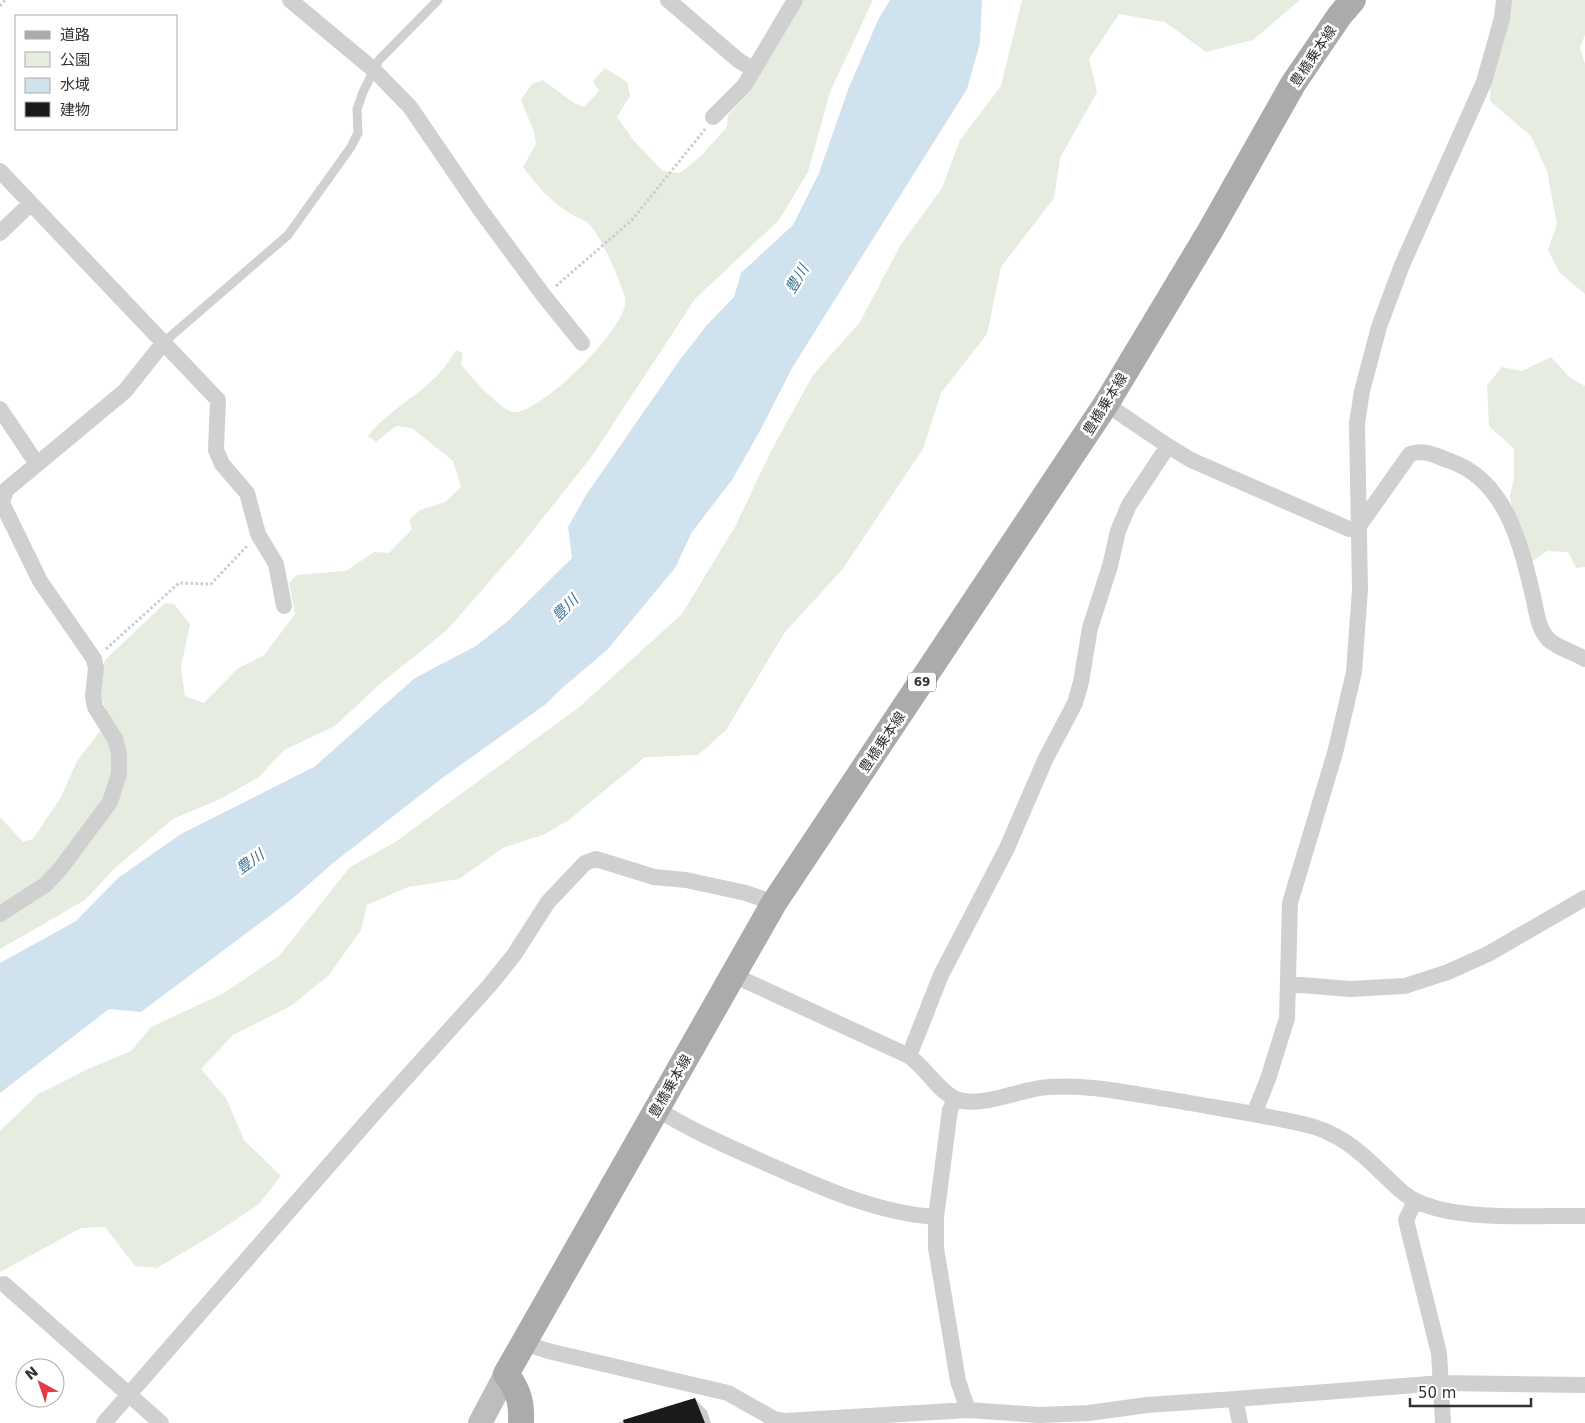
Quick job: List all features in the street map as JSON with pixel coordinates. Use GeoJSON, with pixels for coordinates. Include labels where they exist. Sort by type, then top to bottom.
{"type":"FeatureCollection","features":[{"type":"Feature","properties":{"kind":"main road","name":"豊橋乗本線"},"geometry":{"type":"LineString","coordinates":[[506,1374],[774,903],[1106,404],[1210,231],[1293,84],[1341,5]]}},
{"type":"Feature","properties":{"kind":"main road"},"geometry":{"type":"LineString","coordinates":[[480,1423],[506,1374],[517,1388],[522,1404],[521,1423]]}},
{"type":"Feature","properties":{"kind":"street"},"geometry":{"type":"LineString","coordinates":[[290,0],[374,70],[410,107],[479,208],[544,296],[582,343]]}},
{"type":"Feature","properties":{"kind":"street"},"geometry":{"type":"LineString","coordinates":[[668,0],[738,60],[754,70]]}},
{"type":"Feature","properties":{"kind":"street"},"geometry":{"type":"LineString","coordinates":[[713,117],[744,86],[795,0]]}},
{"type":"Feature","properties":{"kind":"street"},"geometry":{"type":"LineString","coordinates":[[1254,1114],[1268,1079],[1286,1018],[1289,984],[1290,903],[1335,753],[1354,672],[1360,589],[1357,423],[1362,391],[1379,327],[1402,265],[1484,82],[1502,18],[1504,0]]}},
{"type":"Feature","properties":{"kind":"street"},"geometry":{"type":"LineString","coordinates":[[0,171],[218,400],[216,450],[222,464],[248,493],[258,534],[276,564],[284,606]]}},
{"type":"Feature","properties":{"kind":"street"},"geometry":{"type":"LineString","coordinates":[[0,233],[30,204]]}},
{"type":"Feature","properties":{"kind":"street"},"geometry":{"type":"LineString","coordinates":[[0,914],[46,885],[61,868],[110,802],[119,774],[119,754],[115,739],[96,707],[93,696],[96,668],[94,659],[40,581],[2,503],[6,490],[125,390],[164,342]]}},
{"type":"Feature","properties":{"kind":"street"},"geometry":{"type":"LineString","coordinates":[[1106,404],[1191,460],[1349,529],[1360,526],[1410,454],[1421,451],[1460,464],[1484,479],[1502,503],[1525,563],[1539,621],[1548,639],[1585,659]]}},
{"type":"Feature","properties":{"kind":"street"},"geometry":{"type":"LineString","coordinates":[[0,409],[37,464]]}},
{"type":"Feature","properties":{"kind":"street"},"geometry":{"type":"LineString","coordinates":[[909,1056],[942,975],[1007,848],[1046,760],[1074,703],[1081,682],[1090,628],[1110,566],[1118,531],[1129,505],[1168,446]]}},
{"type":"Feature","properties":{"kind":"street"},"geometry":{"type":"LineString","coordinates":[[104,1423],[378,1109],[489,986],[514,954],[548,902],[585,863],[596,859],[654,877],[695,882],[746,893],[774,903]]}},
{"type":"Feature","properties":{"kind":"street"},"geometry":{"type":"LineString","coordinates":[[1289,984],[1350,989],[1405,986],[1448,972],[1488,954],[1585,898]]}},
{"type":"Feature","properties":{"kind":"street"},"geometry":{"type":"LineString","coordinates":[[733,975],[909,1056],[921,1064],[942,1088],[955,1099],[967,1101],[988,1099],[1047,1087],[1087,1086],[1254,1114],[1305,1124],[1331,1132],[1356,1147],[1398,1188],[1415,1201],[1454,1212],[1498,1215],[1585,1216]]}},
{"type":"Feature","properties":{"kind":"street"},"geometry":{"type":"LineString","coordinates":[[955,1099],[950,1110],[936,1217],[936,1248],[942,1294],[958,1381],[968,1410]]}},
{"type":"Feature","properties":{"kind":"street"},"geometry":{"type":"LineString","coordinates":[[657,1109],[720,1143],[799,1178],[860,1200],[911,1215],[936,1217]]}},
{"type":"Feature","properties":{"kind":"street"},"geometry":{"type":"LineString","coordinates":[[1415,1201],[1406,1220],[1439,1353],[1443,1423]]}},
{"type":"Feature","properties":{"kind":"street"},"geometry":{"type":"LineString","coordinates":[[4,1284],[128,1396],[161,1423]]}},
{"type":"Feature","properties":{"kind":"street"},"geometry":{"type":"LineString","coordinates":[[524,1344],[548,1352],[728,1393],[774,1419],[785,1421],[968,1410],[1049,1415],[1442,1383],[1585,1385]]}},
{"type":"Feature","properties":{"kind":"street"},"geometry":{"type":"LineString","coordinates":[[1235,1399],[1240,1423]]}},
{"type":"Feature","properties":{"kind":"lane"},"geometry":{"type":"LineString","coordinates":[[164,342],[288,235],[352,147],[358,133],[360,100],[379,60],[438,0]]}},
{"type":"Feature","properties":{"kind":"path"},"geometry":{"type":"LineString","coordinates":[[0,6],[5,0]]}},
{"type":"Feature","properties":{"kind":"path"},"geometry":{"type":"LineString","coordinates":[[544,296],[632,220],[662,181],[700,138],[713,117]]}},
{"type":"Feature","properties":{"kind":"path"},"geometry":{"type":"LineString","coordinates":[[94,659],[179,583],[211,584],[258,534]]}},
{"type":"Feature","properties":{"kind":"green space"},"geometry":{"type":"Polygon","coordinates":[[[801,0],[873,0],[830,92],[808,172],[779,220],[695,299],[592,456],[523,543],[447,630],[380,684],[335,726],[284,750],[259,777],[220,799],[173,819],[115,868],[85,900],[0,949],[0,817],[23,842],[33,839],[61,797],[77,761],[100,731],[107,711],[101,698],[102,670],[105,660],[165,603],[174,604],[190,624],[181,667],[185,696],[204,703],[237,669],[264,655],[295,614],[289,583],[297,575],[346,571],[374,552],[389,553],[412,529],[409,520],[420,510],[445,502],[461,487],[453,461],[412,428],[396,426],[376,442],[368,436],[390,414],[436,377],[456,350],[463,353],[461,364],[478,384],[500,405],[513,412],[526,409],[562,385],[599,347],[614,327],[623,311],[625,298],[604,247],[593,228],[564,210],[551,199],[523,167],[536,144],[534,132],[521,100],[532,84],[543,80],[574,103],[584,107],[599,91],[593,81],[605,68],[627,82],[630,96],[617,117],[634,141],[663,171],[680,173],[702,155],[727,127],[728,115],[750,92],[765,60],[801,0]]]}},
{"type":"Feature","properties":{"kind":"green space"},"geometry":{"type":"Polygon","coordinates":[[[1022,0],[1300,0],[1253,40],[1206,52],[1165,22],[1119,14],[1089,59],[1097,92],[1060,158],[1054,198],[1001,267],[987,334],[941,393],[923,449],[842,570],[785,632],[726,730],[698,755],[645,757],[569,820],[545,834],[503,848],[459,879],[408,887],[367,905],[361,930],[329,975],[291,1006],[233,1035],[201,1069],[226,1098],[244,1140],[281,1176],[258,1205],[216,1233],[157,1268],[135,1266],[105,1227],[81,1228],[0,1272],[0,1131],[37,1095],[88,1069],[131,1051],[151,1027],[224,993],[279,956],[350,867],[394,843],[578,708],[682,614],[736,525],[771,451],[813,375],[860,322],[900,246],[942,188],[960,140],[1001,86],[1022,0]]]}},
{"type":"Feature","properties":{"kind":"green space"},"geometry":{"type":"Polygon","coordinates":[[[1512,0],[1585,0],[1585,35],[1580,47],[1585,64],[1585,294],[1560,273],[1548,250],[1557,224],[1547,171],[1531,136],[1490,101],[1491,78],[1512,0]]]}},
{"type":"Feature","properties":{"kind":"green space"},"geometry":{"type":"Polygon","coordinates":[[[1551,357],[1570,378],[1585,386],[1585,567],[1576,568],[1568,552],[1547,551],[1529,563],[1519,552],[1510,496],[1514,478],[1514,449],[1489,426],[1487,385],[1502,367],[1522,371],[1551,357]]]}},
{"type":"Feature","properties":{"kind":"water","name":"豊川"},"geometry":{"type":"Polygon","coordinates":[[[890,0],[982,0],[980,43],[967,89],[792,368],[732,480],[692,532],[675,568],[607,650],[546,704],[441,779],[333,863],[292,899],[141,1012],[109,1009],[0,1093],[0,963],[76,921],[118,878],[181,834],[314,767],[415,678],[476,646],[509,620],[572,558],[568,527],[586,495],[679,361],[707,325],[734,297],[741,273],[793,225],[819,173],[849,87],[879,18],[890,0]]]}},
{"type":"Feature","properties":{"kind":"building"},"geometry":{"type":"Polygon","coordinates":[[[695,1398],[705,1423],[624,1423],[623,1420],[695,1398]]]}}]}
